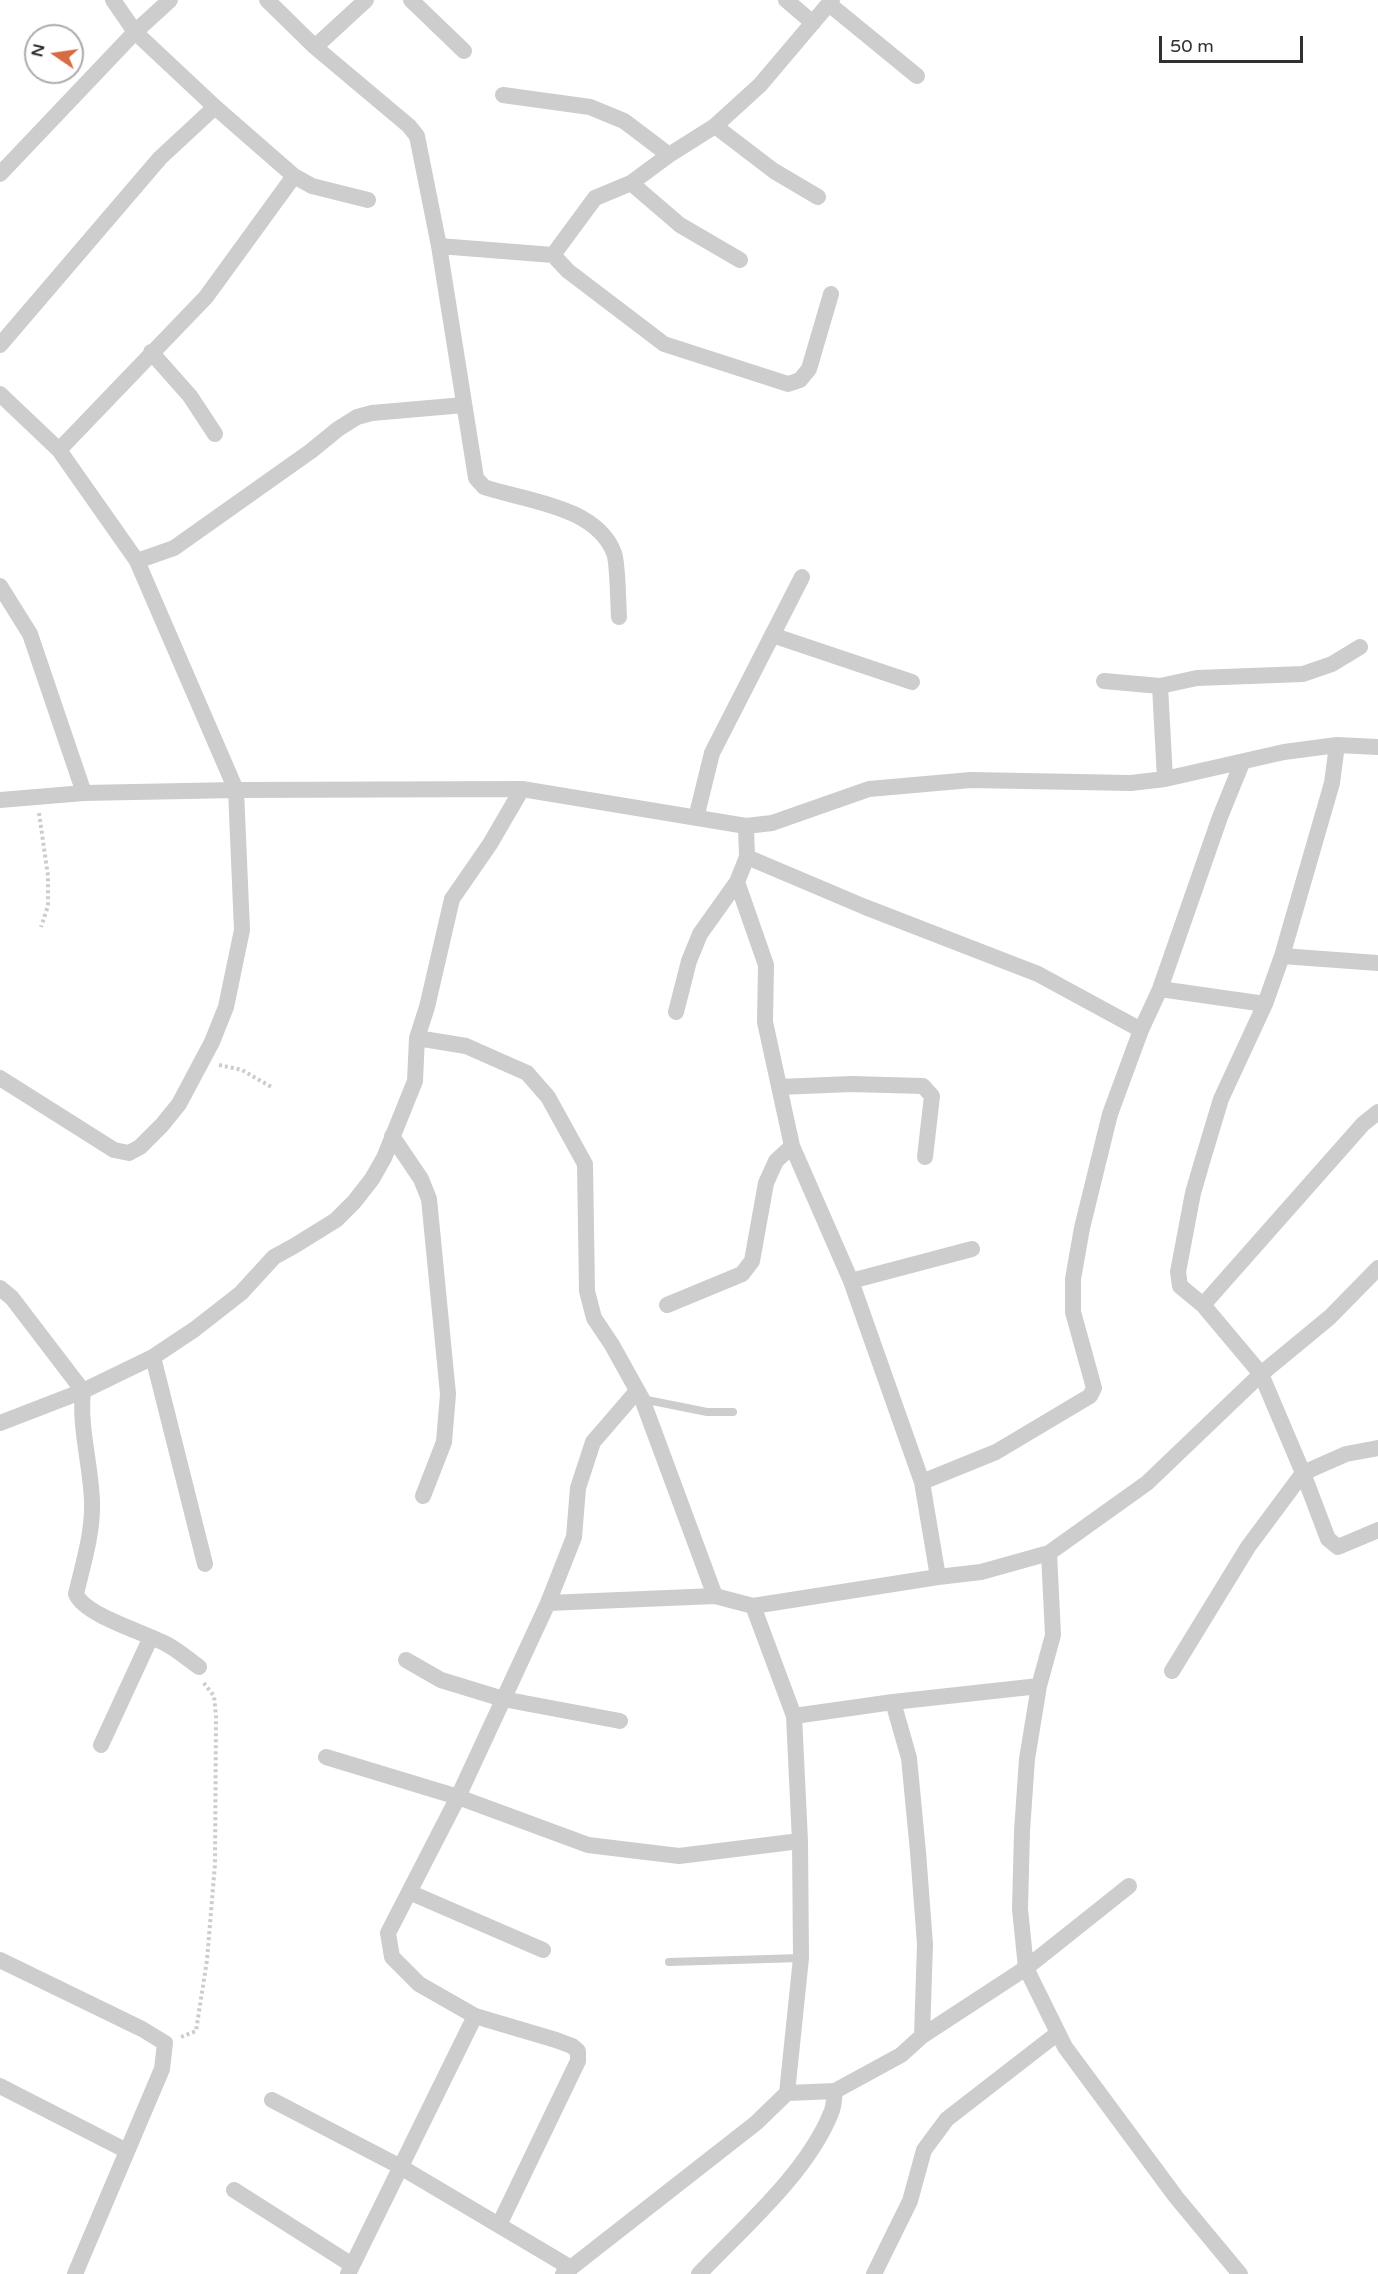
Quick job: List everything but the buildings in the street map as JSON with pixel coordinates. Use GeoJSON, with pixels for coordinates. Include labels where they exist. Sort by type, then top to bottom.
{"type":"FeatureCollection","features":[{"type":"Feature","properties":{"kind":"street"},"geometry":{"type":"LineString","coordinates":[[113,0],[135,32],[214,107],[294,177],[312,186],[368,200]]}},
{"type":"Feature","properties":{"kind":"street"},"geometry":{"type":"LineString","coordinates":[[0,174],[135,32],[170,0]]}},
{"type":"Feature","properties":{"kind":"street"},"geometry":{"type":"LineString","coordinates":[[267,0],[315,47],[409,126],[417,136],[439,246],[476,478],[484,488],[567,511],[597,527],[615,554],[618,617]]}},
{"type":"Feature","properties":{"kind":"street"},"geometry":{"type":"LineString","coordinates":[[315,47],[366,0]]}},
{"type":"Feature","properties":{"kind":"street"},"geometry":{"type":"LineString","coordinates":[[411,0],[464,51]]}},
{"type":"Feature","properties":{"kind":"street"},"geometry":{"type":"LineString","coordinates":[[786,0],[813,23]]}},
{"type":"Feature","properties":{"kind":"street"},"geometry":{"type":"LineString","coordinates":[[554,255],[596,198],[632,183],[669,155],[715,126],[760,85],[830,2],[917,76]]}},
{"type":"Feature","properties":{"kind":"street"},"geometry":{"type":"LineString","coordinates":[[503,95],[590,107],[624,121],[669,155]]}},
{"type":"Feature","properties":{"kind":"street"},"geometry":{"type":"LineString","coordinates":[[0,345],[160,158],[214,107]]}},
{"type":"Feature","properties":{"kind":"street"},"geometry":{"type":"LineString","coordinates":[[715,126],[774,171],[818,197]]}},
{"type":"Feature","properties":{"kind":"street"},"geometry":{"type":"LineString","coordinates":[[59,450],[206,297],[294,177]]}},
{"type":"Feature","properties":{"kind":"street"},"geometry":{"type":"LineString","coordinates":[[632,183],[680,225],[740,260]]}},
{"type":"Feature","properties":{"kind":"street"},"geometry":{"type":"LineString","coordinates":[[439,246],[554,255],[568,271],[664,344],[788,384],[800,380],[809,369],[831,294]]}},
{"type":"Feature","properties":{"kind":"street"},"geometry":{"type":"LineString","coordinates":[[151,352],[190,396],[215,434]]}},
{"type":"Feature","properties":{"kind":"street"},"geometry":{"type":"LineString","coordinates":[[0,394],[59,450],[137,561],[236,789],[242,930],[226,1007],[212,1042],[179,1104],[140,1147],[129,1153],[114,1150],[0,1078]]}},
{"type":"Feature","properties":{"kind":"street"},"geometry":{"type":"LineString","coordinates":[[137,561],[174,548],[357,417],[372,413],[464,405]]}},
{"type":"Feature","properties":{"kind":"street"},"geometry":{"type":"LineString","coordinates":[[696,818],[712,753],[802,577]]}},
{"type":"Feature","properties":{"kind":"street"},"geometry":{"type":"LineString","coordinates":[[0,586],[30,634],[84,793]]}},
{"type":"Feature","properties":{"kind":"street"},"geometry":{"type":"LineString","coordinates":[[772,635],[912,682]]}},
{"type":"Feature","properties":{"kind":"street"},"geometry":{"type":"LineString","coordinates":[[1104,681],[1160,686],[1197,678],[1303,674],[1332,664],[1360,647]]}},
{"type":"Feature","properties":{"kind":"street"},"geometry":{"type":"LineString","coordinates":[[1160,686],[1165,779]]}},
{"type":"Feature","properties":{"kind":"street"},"geometry":{"type":"LineString","coordinates":[[0,800],[84,793],[236,789],[522,789],[746,826],[772,823],[869,789],[971,780],[1131,783],[1165,779],[1284,752],[1336,745],[1378,747]]}},
{"type":"Feature","properties":{"kind":"street"},"geometry":{"type":"LineString","coordinates":[[1336,745],[1332,783],[1282,956],[1265,1004],[1221,1099],[1193,1193],[1178,1272],[1180,1286],[1203,1305],[1261,1374],[1304,1473],[1328,1539],[1338,1547],[1378,1530]]}},
{"type":"Feature","properties":{"kind":"street"},"geometry":{"type":"LineString","coordinates":[[922,1482],[996,1452],[1090,1396],[1094,1388],[1073,1312],[1072,1279],[1082,1228],[1110,1114],[1141,1030],[1160,989],[1220,817],[1242,763]]}},
{"type":"Feature","properties":{"kind":"street"},"geometry":{"type":"LineString","coordinates":[[0,1423],[83,1391],[153,1357],[195,1329],[241,1293],[274,1257],[336,1220],[372,1179],[384,1158],[415,1081],[417,1038],[427,1007],[452,899],[490,844],[522,789]]}},
{"type":"Feature","properties":{"kind":"street"},"geometry":{"type":"LineString","coordinates":[[676,1012],[689,961],[700,934],[737,882],[747,857],[746,826]]}},
{"type":"Feature","properties":{"kind":"street"},"geometry":{"type":"LineString","coordinates":[[747,857],[876,911],[1038,974],[1141,1030]]}},
{"type":"Feature","properties":{"kind":"street"},"geometry":{"type":"LineString","coordinates":[[737,882],[766,965],[765,1022],[792,1146],[851,1281],[922,1482],[938,1576]]}},
{"type":"Feature","properties":{"kind":"street"},"geometry":{"type":"LineString","coordinates":[[1282,956],[1378,963]]}},
{"type":"Feature","properties":{"kind":"street"},"geometry":{"type":"LineString","coordinates":[[1160,989],[1265,1004]]}},
{"type":"Feature","properties":{"kind":"street"},"geometry":{"type":"LineString","coordinates":[[417,1038],[466,1046],[527,1073],[548,1097],[585,1164],[587,1290],[594,1318],[612,1345],[639,1395],[715,1596]]}},
{"type":"Feature","properties":{"kind":"street"},"geometry":{"type":"LineString","coordinates":[[779,1087],[851,1084],[922,1086],[932,1096],[925,1157]]}},
{"type":"Feature","properties":{"kind":"street"},"geometry":{"type":"LineString","coordinates":[[1203,1305],[1363,1124],[1378,1112]]}},
{"type":"Feature","properties":{"kind":"street"},"geometry":{"type":"LineString","coordinates":[[392,1136],[421,1179],[429,1199],[448,1394],[444,1442],[423,1496]]}},
{"type":"Feature","properties":{"kind":"street"},"geometry":{"type":"LineString","coordinates":[[667,1305],[742,1274],[752,1261],[766,1183],[776,1161],[792,1146]]}},
{"type":"Feature","properties":{"kind":"street"},"geometry":{"type":"LineString","coordinates":[[851,1281],[972,1249]]}},
{"type":"Feature","properties":{"kind":"street"},"geometry":{"type":"LineString","coordinates":[[548,1603],[715,1596],[753,1606],[938,1576],[981,1572],[1049,1553],[1147,1483],[1261,1374],[1330,1317],[1378,1268]]}},
{"type":"Feature","properties":{"kind":"street"},"geometry":{"type":"LineString","coordinates":[[0,1288],[12,1298],[83,1391],[81,1408],[92,1504],[90,1534],[76,1594],[79,1601],[98,1614],[170,1646],[199,1667]]}},
{"type":"Feature","properties":{"kind":"street"},"geometry":{"type":"LineString","coordinates":[[153,1357],[205,1564]]}},
{"type":"Feature","properties":{"kind":"street"},"geometry":{"type":"LineString","coordinates":[[499,2225],[578,2061],[578,2052],[572,2046],[556,2040],[475,2016],[420,1984],[392,1957],[388,1933],[458,1797],[548,1603],[574,1537],[578,1488],[593,1442],[639,1395]]}},
{"type":"Feature","properties":{"kind":"street"},"geometry":{"type":"LineString","coordinates":[[1172,1671],[1248,1547],[1304,1473],[1346,1454],[1378,1448]]}},
{"type":"Feature","properties":{"kind":"street"},"geometry":{"type":"LineString","coordinates":[[1049,1553],[1053,1635],[1039,1686],[1027,1759],[1022,1831],[1020,1909],[1026,1968],[1065,2047],[1176,2198],[1240,2274]]}},
{"type":"Feature","properties":{"kind":"street"},"geometry":{"type":"LineString","coordinates":[[753,1606],[794,1716],[800,1841],[801,1958],[788,2093]]}},
{"type":"Feature","properties":{"kind":"street"},"geometry":{"type":"LineString","coordinates":[[101,1745],[151,1637]]}},
{"type":"Feature","properties":{"kind":"street"},"geometry":{"type":"LineString","coordinates":[[406,1660],[441,1680],[503,1699],[620,1721]]}},
{"type":"Feature","properties":{"kind":"street"},"geometry":{"type":"LineString","coordinates":[[794,1716],[892,1702],[1039,1686]]}},
{"type":"Feature","properties":{"kind":"street"},"geometry":{"type":"LineString","coordinates":[[892,1702],[909,1758],[918,1852],[926,1944],[922,2036]]}},
{"type":"Feature","properties":{"kind":"street"},"geometry":{"type":"LineString","coordinates":[[326,1757],[458,1797],[588,1845],[678,1856],[800,1841]]}},
{"type":"Feature","properties":{"kind":"street"},"geometry":{"type":"LineString","coordinates":[[272,2100],[399,2166],[499,2225],[566,2271],[756,2123],[788,2093],[835,2091],[901,2055],[922,2036],[1026,1968],[1129,1886]]}},
{"type":"Feature","properties":{"kind":"street"},"geometry":{"type":"LineString","coordinates":[[409,1892],[543,1950]]}},
{"type":"Feature","properties":{"kind":"street"},"geometry":{"type":"LineString","coordinates":[[0,1960],[142,2029],[165,2043],[162,2069],[75,2274]]}},
{"type":"Feature","properties":{"kind":"street"},"geometry":{"type":"LineString","coordinates":[[234,2190],[350,2269],[475,2016]]}},
{"type":"Feature","properties":{"kind":"street"},"geometry":{"type":"LineString","coordinates":[[874,2274],[910,2201],[924,2150],[947,2119],[1058,2033]]}},
{"type":"Feature","properties":{"kind":"street"},"geometry":{"type":"LineString","coordinates":[[0,2086],[127,2151]]}},
{"type":"Feature","properties":{"kind":"street"},"geometry":{"type":"LineString","coordinates":[[699,2274],[768,2203],[810,2154],[832,2112],[835,2091]]}},
{"type":"Feature","properties":{"kind":"lane"},"geometry":{"type":"LineString","coordinates":[[639,1395],[708,1412],[733,1412]]}},
{"type":"Feature","properties":{"kind":"lane"},"geometry":{"type":"LineString","coordinates":[[669,1962],[801,1958]]}},
{"type":"Feature","properties":{"kind":"path"},"geometry":{"type":"LineString","coordinates":[[37,797],[48,876],[48,906],[41,927]]}},
{"type":"Feature","properties":{"kind":"path"},"geometry":{"type":"LineString","coordinates":[[201,1061],[242,1070],[273,1088]]}},
{"type":"Feature","properties":{"kind":"path"},"geometry":{"type":"LineString","coordinates":[[165,2043],[196,2031],[207,1959],[215,1864],[216,1716],[214,1696],[204,1684],[199,1667]]}}]}
